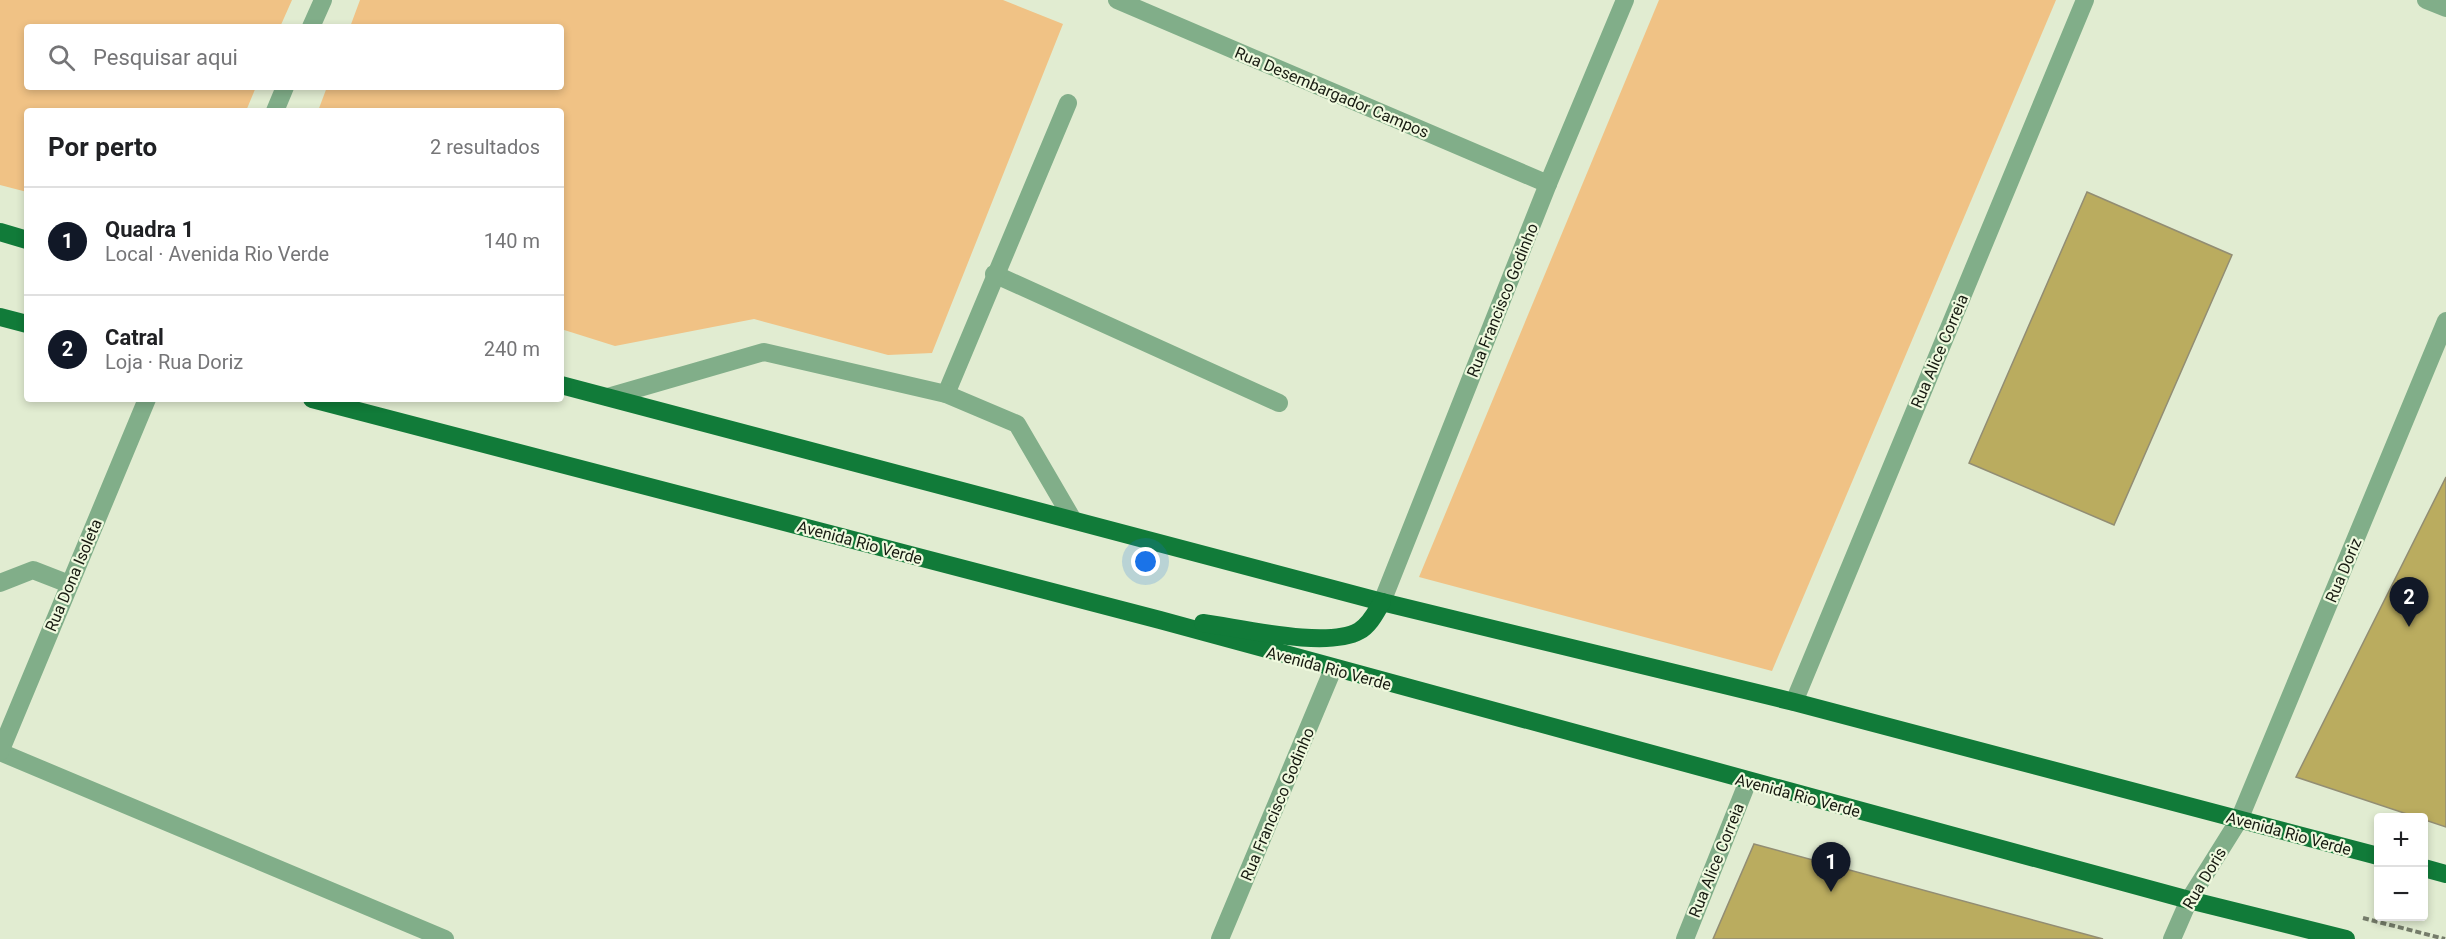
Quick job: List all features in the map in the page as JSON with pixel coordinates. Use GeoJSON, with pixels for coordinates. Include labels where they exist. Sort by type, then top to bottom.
{"type":"FeatureCollection","features":[{"type":"Feature","properties":{"kind":"main road"},"geometry":{"type":"LineString","coordinates":[[0,232],[24,239]]}},
{"type":"Feature","properties":{"kind":"main road"},"geometry":{"type":"LineString","coordinates":[[0,317],[24,323]]}},
{"type":"Feature","properties":{"kind":"main road","name":"Avenida Rio Verde"},"geometry":{"type":"LineString","coordinates":[[564,386],[1382,602],[1794,702],[2374,855]]}},
{"type":"Feature","properties":{"kind":"main road","name":"Avenida Rio Verde"},"geometry":{"type":"LineString","coordinates":[[324,402],[1160,620],[1333,669],[2189,900],[2346,939]]}},
{"type":"Feature","properties":{"kind":"main road"},"geometry":{"type":"LineString","coordinates":[[1160,620],[1204,623],[1327,639],[1360,630],[1372,620],[1382,602]]}},
{"type":"Feature","properties":{"kind":"main road"},"geometry":{"type":"LineString","coordinates":[[2428,869],[2446,874]]}},
{"type":"Feature","properties":{"kind":"street"},"geometry":{"type":"LineString","coordinates":[[312,24],[322,0]]}},
{"type":"Feature","properties":{"kind":"street","name":"Rua Desembargador Campos"},"geometry":{"type":"LineString","coordinates":[[1117,0],[1548,184]]}},
{"type":"Feature","properties":{"kind":"street","name":"Rua Francisco Godinho"},"geometry":{"type":"LineString","coordinates":[[1382,602],[1548,184],[1625,0]]}},
{"type":"Feature","properties":{"kind":"street","name":"Rua Alice Correia"},"geometry":{"type":"LineString","coordinates":[[1794,702],[2085,0]]}},
{"type":"Feature","properties":{"kind":"street"},"geometry":{"type":"LineString","coordinates":[[2426,0],[2446,8]]}},
{"type":"Feature","properties":{"kind":"street"},"geometry":{"type":"LineString","coordinates":[[276,108],[284,90]]}},
{"type":"Feature","properties":{"kind":"street"},"geometry":{"type":"LineString","coordinates":[[946,394],[994,274],[1068,103]]}},
{"type":"Feature","properties":{"kind":"street"},"geometry":{"type":"LineString","coordinates":[[994,274],[1279,403]]}},
{"type":"Feature","properties":{"kind":"street","name":"Rua Doriz"},"geometry":{"type":"LineString","coordinates":[[2239,820],[2446,321]]}},
{"type":"Feature","properties":{"kind":"street"},"geometry":{"type":"LineString","coordinates":[[608,397],[764,352],[946,394],[1017,424],[1073,520]]}},
{"type":"Feature","properties":{"kind":"street","name":"Rua Dona Isoleta"},"geometry":{"type":"LineString","coordinates":[[0,752],[146,402]]}},
{"type":"Feature","properties":{"kind":"street"},"geometry":{"type":"LineString","coordinates":[[0,583],[33,570],[69,584]]}},
{"type":"Feature","properties":{"kind":"street","name":"Rua Francisco Godinho"},"geometry":{"type":"LineString","coordinates":[[1220,939],[1333,669]]}},
{"type":"Feature","properties":{"kind":"street"},"geometry":{"type":"LineString","coordinates":[[0,752],[445,939]]}},
{"type":"Feature","properties":{"kind":"street","name":"Rua Alice Correia"},"geometry":{"type":"LineString","coordinates":[[1684,939],[1748,781]]}},
{"type":"Feature","properties":{"kind":"street","name":"Rua Doris"},"geometry":{"type":"LineString","coordinates":[[2172,939],[2189,900],[2239,820]]}},
{"type":"Feature","properties":{"kind":"shaded area"},"geometry":{"type":"Polygon","coordinates":[[[0,0],[292,0],[281,24],[24,24],[24,90],[255,90],[247,108],[24,108],[24,191],[0,185],[0,0]]]}},
{"type":"Feature","properties":{"kind":"shaded area"},"geometry":{"type":"Polygon","coordinates":[[[360,0],[1003,0],[1063,24],[932,353],[888,355],[754,319],[615,346],[564,330],[564,108],[319,108],[326,90],[564,90],[564,24],[351,24],[360,0]]]}},
{"type":"Feature","properties":{"kind":"shaded area"},"geometry":{"type":"Polygon","coordinates":[[[1659,0],[2056,0],[1772,671],[1419,577],[1659,0]]]}},
{"type":"Feature","properties":{"kind":"building"},"geometry":{"type":"Polygon","coordinates":[[[2087,192],[2232,255],[2114,525],[1969,463],[2087,192]]]}},
{"type":"Feature","properties":{"kind":"building"},"geometry":{"type":"Polygon","coordinates":[[[2446,477],[2446,827],[2428,821],[2428,813],[2404,813],[2296,777],[2446,477]]]}},
{"type":"Feature","properties":{"kind":"building"},"geometry":{"type":"Polygon","coordinates":[[[1754,844],[2103,939],[1713,939],[1754,844]]]}},
{"type":"Feature","properties":{"kind":"place","name":"Catral"},"geometry":{"type":"Point","coordinates":[2409,627]}},
{"type":"Feature","properties":{"kind":"place","name":"Quadra 1"},"geometry":{"type":"Point","coordinates":[1831,892]}}]}
